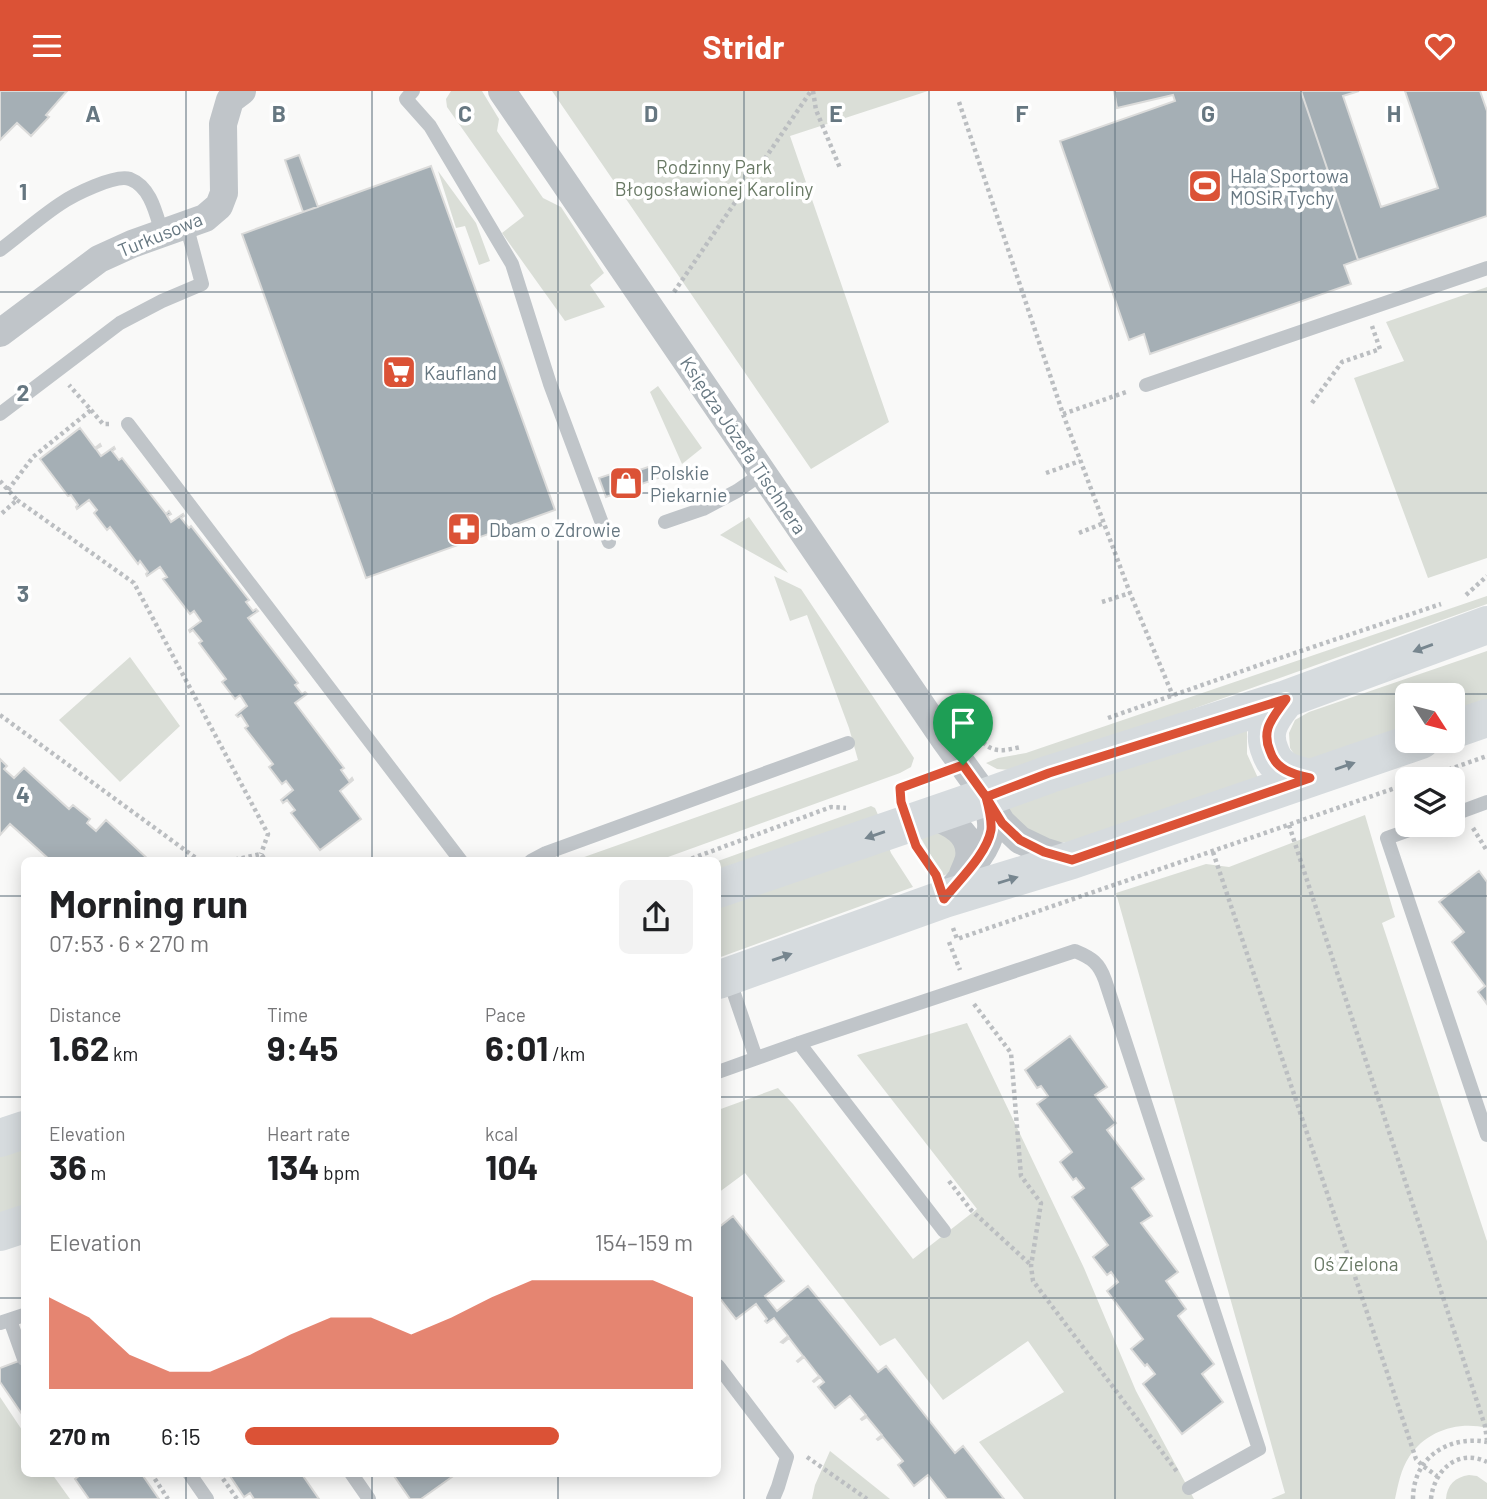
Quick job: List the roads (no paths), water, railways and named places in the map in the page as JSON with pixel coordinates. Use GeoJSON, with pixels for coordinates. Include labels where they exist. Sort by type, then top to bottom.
{"type":"FeatureCollection","features":[{"type":"Feature","properties":{"kind":"main road"},"geometry":{"type":"LineString","coordinates":[[721,888],[907,805],[986,797],[1049,773],[1286,699],[1487,625]]}},
{"type":"Feature","properties":{"kind":"main road"},"geometry":{"type":"LineString","coordinates":[[1286,699],[1267,729],[1267,744],[1272,758],[1280,767],[1310,778]]}},
{"type":"Feature","properties":{"kind":"main road"},"geometry":{"type":"LineString","coordinates":[[1465,726],[1487,718]]}},
{"type":"Feature","properties":{"kind":"main road"},"geometry":{"type":"LineString","coordinates":[[723,978],[953,888],[1072,860],[1395,749]]}},
{"type":"Feature","properties":{"kind":"main road"},"geometry":{"type":"LineString","coordinates":[[0,1138],[21,1131]]}},
{"type":"Feature","properties":{"kind":"main road"},"geometry":{"type":"LineString","coordinates":[[0,1232],[21,1225]]}},
{"type":"Feature","properties":{"kind":"street","name":"Księdza Józefa Tischnera"},"geometry":{"type":"LineString","coordinates":[[502,91],[1002,823],[1020,840],[1044,852],[1072,860]]}},
{"type":"Feature","properties":{"kind":"street","name":"Turkusowa"},"geometry":{"type":"LineString","coordinates":[[0,333],[99,259],[205,218],[219,206],[224,193],[223,124],[233,94]]}},
{"type":"Feature","properties":{"kind":"street"},"geometry":{"type":"LineString","coordinates":[[953,888],[985,846],[991,818],[986,797]]}},
{"type":"Feature","properties":{"kind":"street"},"geometry":{"type":"LineString","coordinates":[[907,805],[956,826],[968,843],[969,856],[953,888]]}},
{"type":"Feature","properties":{"kind":"lane"},"geometry":{"type":"LineString","coordinates":[[412,91],[407,99],[430,125],[512,264],[550,384],[609,542]]}},
{"type":"Feature","properties":{"kind":"lane"},"geometry":{"type":"LineString","coordinates":[[0,250],[62,202],[109,180],[129,178],[141,187],[174,228],[202,283],[120,323],[0,414]]}},
{"type":"Feature","properties":{"kind":"lane"},"geometry":{"type":"LineString","coordinates":[[1146,385],[1487,268]]}},
{"type":"Feature","properties":{"kind":"lane"},"geometry":{"type":"LineString","coordinates":[[128,424],[458,857]]}},
{"type":"Feature","properties":{"kind":"lane"},"geometry":{"type":"LineString","coordinates":[[665,522],[704,509],[763,473]]}},
{"type":"Feature","properties":{"kind":"lane"},"geometry":{"type":"LineString","coordinates":[[538,857],[848,743]]}},
{"type":"Feature","properties":{"kind":"lane"},"geometry":{"type":"LineString","coordinates":[[1465,811],[1487,803]]}},
{"type":"Feature","properties":{"kind":"lane"},"geometry":{"type":"LineString","coordinates":[[1395,835],[1387,838],[1487,1135]]}},
{"type":"Feature","properties":{"kind":"lane"},"geometry":{"type":"LineString","coordinates":[[721,1071],[1076,951],[1089,957],[1101,968],[1259,1449],[1189,1488]]}},
{"type":"Feature","properties":{"kind":"lane"},"geometry":{"type":"LineString","coordinates":[[723,978],[756,1058]]}},
{"type":"Feature","properties":{"kind":"lane"},"geometry":{"type":"LineString","coordinates":[[799,1043],[944,1231]]}},
{"type":"Feature","properties":{"kind":"lane"},"geometry":{"type":"LineString","coordinates":[[5,1321],[21,1353]]}},
{"type":"Feature","properties":{"kind":"lane"},"geometry":{"type":"LineString","coordinates":[[721,1370],[787,1457],[773,1499]]}},
{"type":"Feature","properties":{"kind":"lane"},"geometry":{"type":"LineString","coordinates":[[192,1477],[207,1499]]}},
{"type":"Feature","properties":{"kind":"lane"},"geometry":{"type":"LineString","coordinates":[[354,1477],[369,1499]]}},
{"type":"Feature","properties":{"kind":"place","name":"Hala Sportowa MOSiR Tychy"},"geometry":{"type":"Point","coordinates":[1205,186]}},
{"type":"Feature","properties":{"kind":"place","name":"Kaufland"},"geometry":{"type":"Point","coordinates":[399,372]}},
{"type":"Feature","properties":{"kind":"place","name":"Polskie Piekarnie"},"geometry":{"type":"Point","coordinates":[626,483]}},
{"type":"Feature","properties":{"kind":"place","name":"Dbam o Zdrowie"},"geometry":{"type":"Point","coordinates":[464,529]}},
{"type":"Feature","properties":{"kind":"park label","name":"Rodzinny Park Błogosławionej Karoliny"},"geometry":{"type":"Point","coordinates":[714,177]}},
{"type":"Feature","properties":{"kind":"park label","name":"Oś Zielona"},"geometry":{"type":"Point","coordinates":[1356,1263]}}]}
